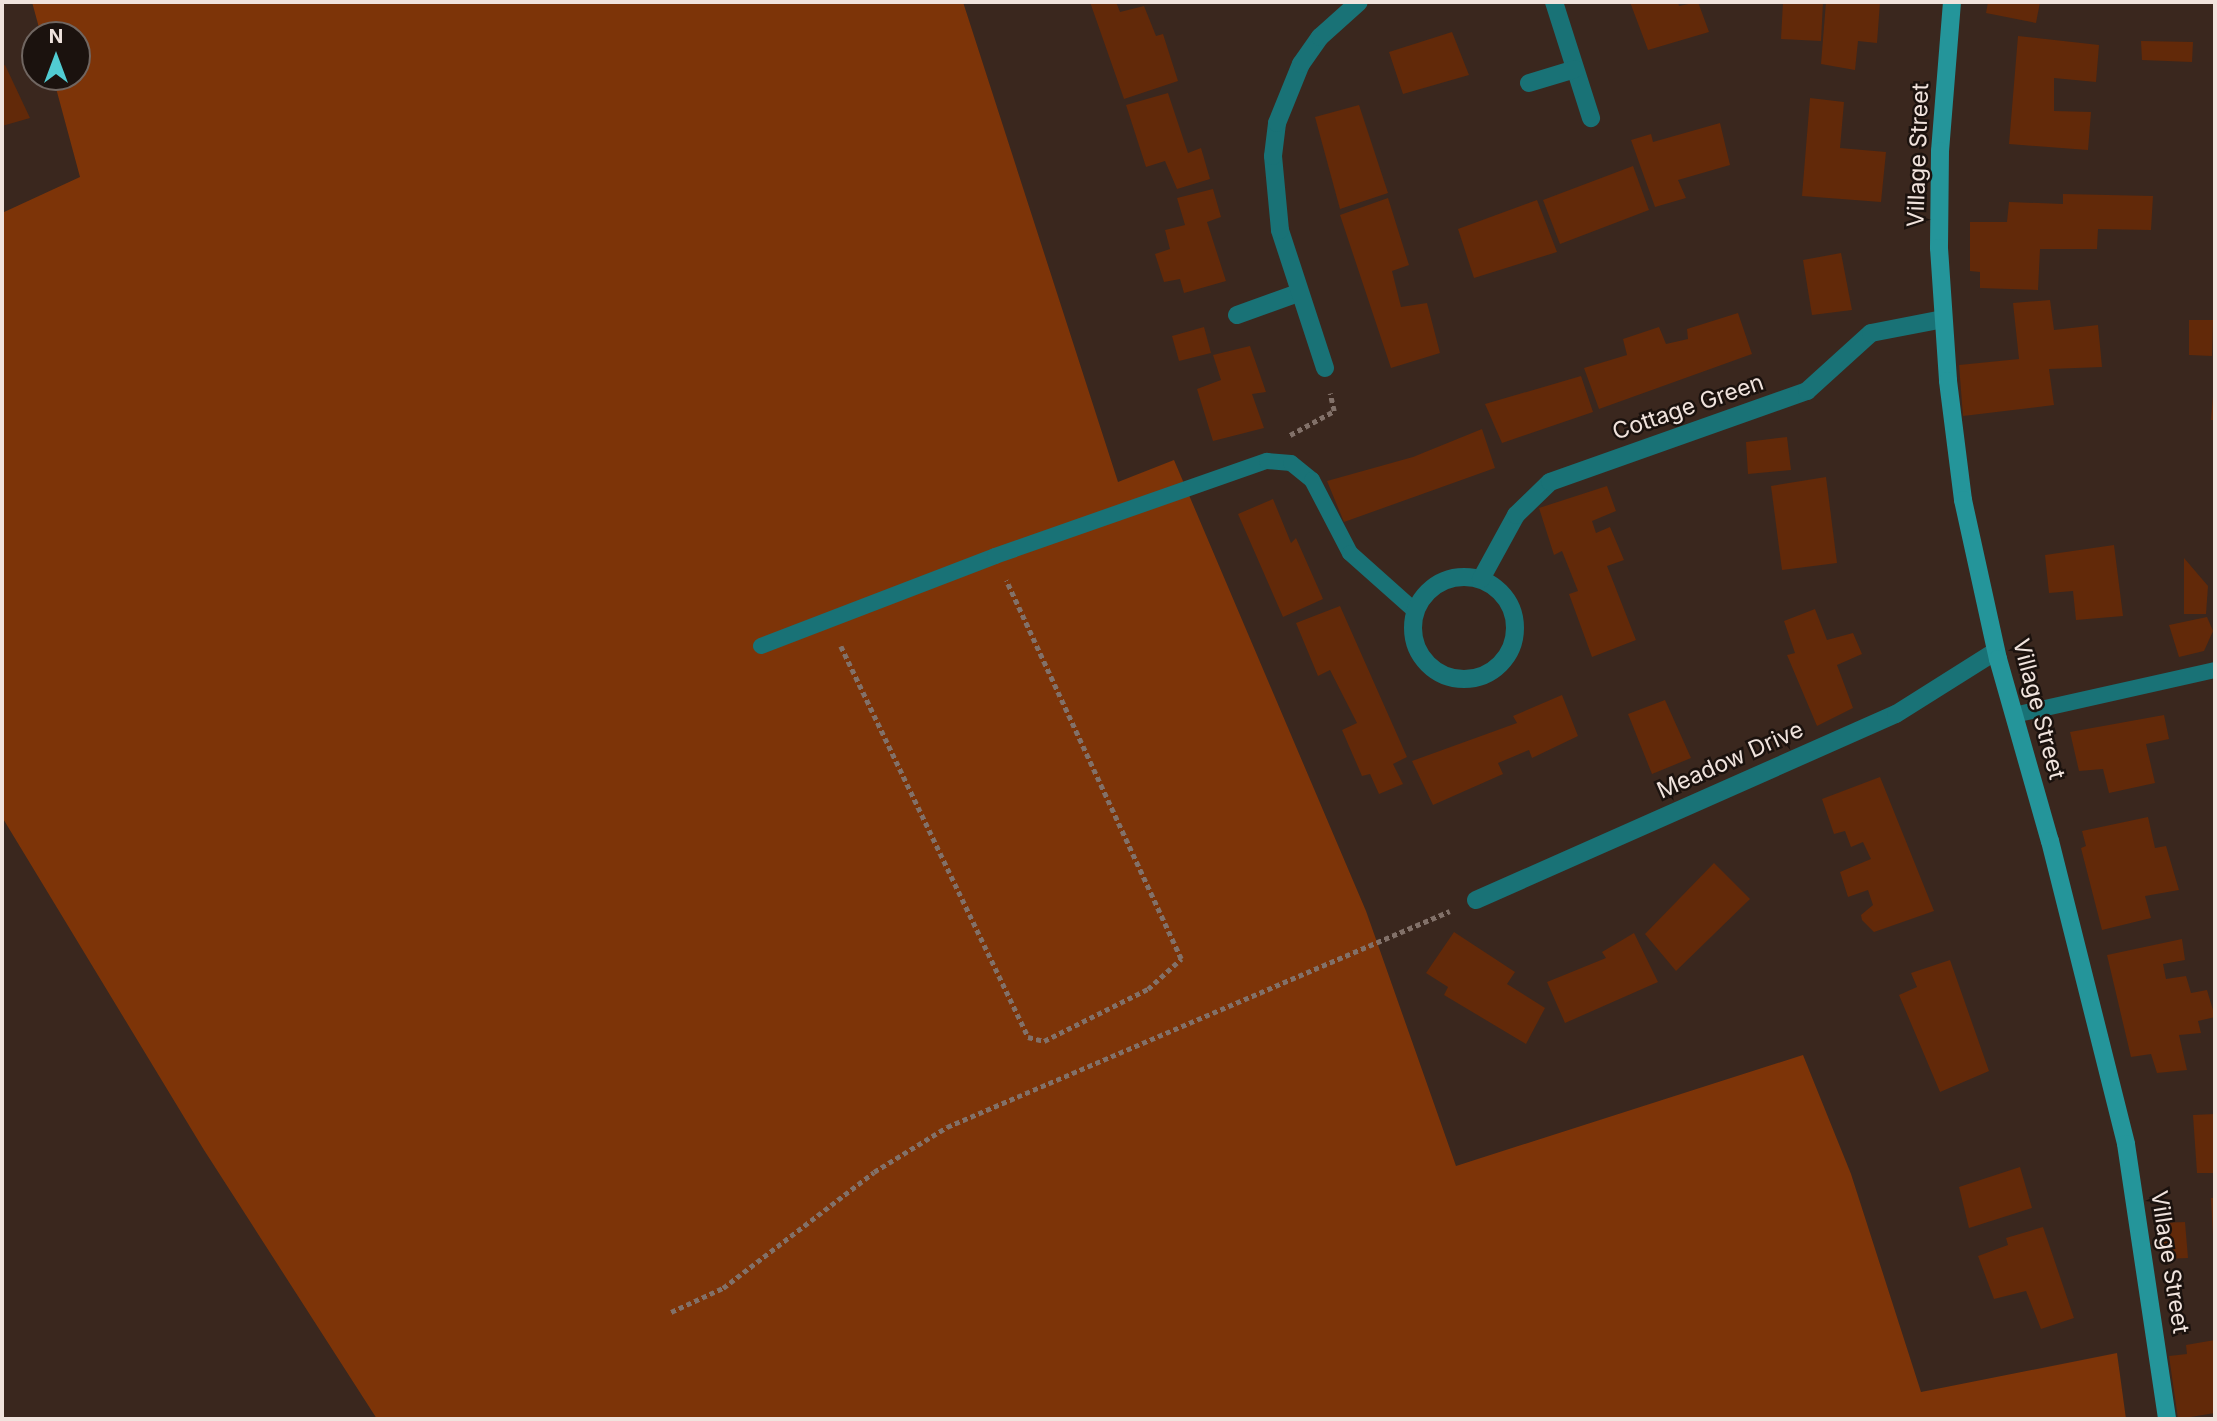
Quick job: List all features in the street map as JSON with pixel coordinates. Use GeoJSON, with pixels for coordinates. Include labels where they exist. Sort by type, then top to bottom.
{"type":"FeatureCollection","features":[{"type":"Feature","properties":{"kind":"street"},"geometry":{"type":"LineString","coordinates":[[1325,368],[1298,293],[1280,230],[1273,156],[1277,123],[1301,64],[1320,37],[1359,2]]}},
{"type":"Feature","properties":{"kind":"street"},"geometry":{"type":"LineString","coordinates":[[1554,2],[1591,118]]}},
{"type":"Feature","properties":{"kind":"street","name":"Village Street"},"geometry":{"type":"LineString","coordinates":[[1952,2],[1940,151],[1943,319],[1964,500],[1996,651],[2085,975],[2126,1144],[2167,1419]]}},
{"type":"Feature","properties":{"kind":"street"},"geometry":{"type":"LineString","coordinates":[[1529,83],[1576,69]]}},
{"type":"Feature","properties":{"kind":"street"},"geometry":{"type":"LineString","coordinates":[[1237,315],[1298,293]]}},
{"type":"Feature","properties":{"kind":"street","name":"Cottage Green"},"geometry":{"type":"LineString","coordinates":[[1480,579],[1516,515],[1550,482],[1807,391],[1871,333],[1943,319]]}},
{"type":"Feature","properties":{"kind":"street"},"geometry":{"type":"LineString","coordinates":[[1449,579],[1480,579],[1508,601],[1515,634],[1510,651],[1486,675],[1469,680],[1436,672],[1415,644],[1415,611],[1423,596],[1449,579]]}},
{"type":"Feature","properties":{"kind":"street","name":"Meadow Drive"},"geometry":{"type":"LineString","coordinates":[[1476,900],[1896,714],[1996,651]]}},
{"type":"Feature","properties":{"kind":"lane"},"geometry":{"type":"LineString","coordinates":[[761,646],[995,556],[1267,461],[1292,463],[1312,480],[1350,553],[1415,611]]}},
{"type":"Feature","properties":{"kind":"lane"},"geometry":{"type":"LineString","coordinates":[[2014,715],[2215,670]]}},
{"type":"Feature","properties":{"kind":"path"},"geometry":{"type":"LineString","coordinates":[[1267,461],[1280,440],[1334,411],[1325,368]]}},
{"type":"Feature","properties":{"kind":"path"},"geometry":{"type":"LineString","coordinates":[[817,624],[845,650],[1028,1037],[1044,1041],[1148,989],[1181,959],[995,556]]}},
{"type":"Feature","properties":{"kind":"path"},"geometry":{"type":"LineString","coordinates":[[671,1312],[723,1288],[874,1172],[947,1127],[1476,900]]}},
{"type":"Feature","properties":{"kind":"shaded area"},"geometry":{"type":"Polygon","coordinates":[[[32,2],[963,2],[1118,482],[1174,460],[1366,911],[1456,1166],[1803,1055],[1851,1174],[1921,1392],[2117,1353],[2126,1419],[377,1419],[204,1150],[2,817],[2,213],[80,177],[57,91],[91,91],[91,21],[37,21],[32,2]]]}},
{"type":"Feature","properties":{"kind":"building"},"geometry":{"type":"Polygon","coordinates":[[[1090,2],[1116,2],[1120,12],[1144,6],[1156,36],[1163,34],[1178,81],[1124,99],[1090,2]]]}},
{"type":"Feature","properties":{"kind":"building"},"geometry":{"type":"Polygon","coordinates":[[[1630,2],[1678,2],[1679,6],[1698,2],[1709,32],[1648,50],[1630,2]]]}},
{"type":"Feature","properties":{"kind":"building"},"geometry":{"type":"Polygon","coordinates":[[[1783,2],[1823,2],[1821,41],[1781,39],[1783,2]]]}},
{"type":"Feature","properties":{"kind":"building"},"geometry":{"type":"Polygon","coordinates":[[[1826,2],[1880,2],[1877,43],[1858,41],[1855,70],[1821,64],[1826,2]]]}},
{"type":"Feature","properties":{"kind":"building"},"geometry":{"type":"Polygon","coordinates":[[[1988,2],[2040,2],[2036,23],[1986,13],[1988,2]]]}},
{"type":"Feature","properties":{"kind":"building"},"geometry":{"type":"Polygon","coordinates":[[[1452,32],[1469,75],[1403,94],[1389,52],[1452,32]]]}},
{"type":"Feature","properties":{"kind":"building"},"geometry":{"type":"Polygon","coordinates":[[[2018,36],[2099,45],[2096,82],[2054,78],[2054,111],[2091,112],[2088,150],[2009,144],[2018,36]]]}},
{"type":"Feature","properties":{"kind":"building"},"geometry":{"type":"Polygon","coordinates":[[[2141,41],[2193,42],[2192,62],[2142,60],[2141,41]]]}},
{"type":"Feature","properties":{"kind":"building"},"geometry":{"type":"Polygon","coordinates":[[[5,65],[30,118],[2,126],[2,66],[5,65]]]}},
{"type":"Feature","properties":{"kind":"building"},"geometry":{"type":"Polygon","coordinates":[[[1168,93],[1188,153],[1201,148],[1210,179],[1177,189],[1165,161],[1146,167],[1126,105],[1168,93]]]}},
{"type":"Feature","properties":{"kind":"building"},"geometry":{"type":"Polygon","coordinates":[[[1810,98],[1844,102],[1840,148],[1886,152],[1881,202],[1802,196],[1810,98]]]}},
{"type":"Feature","properties":{"kind":"building"},"geometry":{"type":"Polygon","coordinates":[[[1359,105],[1388,193],[1340,209],[1315,117],[1359,105]]]}},
{"type":"Feature","properties":{"kind":"building"},"geometry":{"type":"Polygon","coordinates":[[[1720,123],[1730,165],[1678,180],[1686,198],[1655,207],[1631,140],[1651,134],[1653,142],[1720,123]]]}},
{"type":"Feature","properties":{"kind":"building"},"geometry":{"type":"Polygon","coordinates":[[[1633,166],[1649,210],[1560,244],[1543,200],[1633,166]]]}},
{"type":"Feature","properties":{"kind":"building"},"geometry":{"type":"Polygon","coordinates":[[[1213,189],[1221,217],[1207,222],[1226,281],[1184,293],[1180,279],[1164,282],[1155,254],[1170,249],[1165,230],[1185,225],[1177,198],[1213,189]]]}},
{"type":"Feature","properties":{"kind":"building"},"geometry":{"type":"Polygon","coordinates":[[[2063,194],[2153,196],[2151,230],[2098,229],[2097,249],[2040,249],[2038,290],[1980,288],[1980,272],[1970,271],[1970,222],[2007,222],[2009,202],[2063,204],[2063,194]]]}},
{"type":"Feature","properties":{"kind":"building"},"geometry":{"type":"Polygon","coordinates":[[[1388,198],[1409,265],[1392,271],[1401,307],[1427,303],[1440,353],[1391,368],[1340,215],[1388,198]]]}},
{"type":"Feature","properties":{"kind":"building"},"geometry":{"type":"Polygon","coordinates":[[[1537,200],[1557,252],[1474,278],[1458,229],[1537,200]]]}},
{"type":"Feature","properties":{"kind":"building"},"geometry":{"type":"Polygon","coordinates":[[[1841,253],[1852,310],[1812,315],[1803,260],[1841,253]]]}},
{"type":"Feature","properties":{"kind":"building"},"geometry":{"type":"Polygon","coordinates":[[[2050,300],[2054,330],[2098,325],[2102,367],[2049,369],[2054,405],[1963,416],[1959,365],[2019,359],[2013,303],[2050,300]]]}},
{"type":"Feature","properties":{"kind":"building"},"geometry":{"type":"Polygon","coordinates":[[[1738,313],[1752,354],[1599,409],[1584,368],[1627,355],[1623,339],[1659,327],[1666,344],[1688,339],[1687,329],[1738,313]]]}},
{"type":"Feature","properties":{"kind":"building"},"geometry":{"type":"Polygon","coordinates":[[[2189,320],[2213,320],[2212,356],[2189,355],[2189,320]]]}},
{"type":"Feature","properties":{"kind":"building"},"geometry":{"type":"Polygon","coordinates":[[[1204,327],[1211,353],[1179,361],[1172,336],[1204,327]]]}},
{"type":"Feature","properties":{"kind":"building"},"geometry":{"type":"Polygon","coordinates":[[[1250,346],[1266,392],[1252,394],[1264,428],[1213,441],[1197,389],[1221,380],[1213,355],[1250,346]]]}},
{"type":"Feature","properties":{"kind":"building"},"geometry":{"type":"Polygon","coordinates":[[[1581,376],[1593,412],[1502,443],[1485,404],[1581,376]]]}},
{"type":"Feature","properties":{"kind":"building"},"geometry":{"type":"Polygon","coordinates":[[[2213,396],[2215,420],[2211,420],[2213,396]]]}},
{"type":"Feature","properties":{"kind":"building"},"geometry":{"type":"Polygon","coordinates":[[[1482,429],[1495,468],[1344,522],[1327,481],[1413,457],[1482,429]]]}},
{"type":"Feature","properties":{"kind":"building"},"geometry":{"type":"Polygon","coordinates":[[[1787,437],[1791,470],[1748,474],[1746,442],[1787,437]]]}},
{"type":"Feature","properties":{"kind":"building"},"geometry":{"type":"Polygon","coordinates":[[[1826,477],[1837,563],[1782,570],[1771,486],[1826,477]]]}},
{"type":"Feature","properties":{"kind":"building"},"geometry":{"type":"Polygon","coordinates":[[[1607,486],[1616,511],[1592,521],[1596,533],[1610,527],[1624,560],[1607,566],[1636,640],[1592,657],[1569,594],[1578,591],[1562,551],[1554,555],[1539,508],[1607,486]]]}},
{"type":"Feature","properties":{"kind":"building"},"geometry":{"type":"Polygon","coordinates":[[[1273,499],[1291,543],[1296,538],[1323,599],[1283,617],[1238,514],[1273,499]]]}},
{"type":"Feature","properties":{"kind":"building"},"geometry":{"type":"Polygon","coordinates":[[[2114,545],[2123,616],[2076,620],[2073,591],[2049,593],[2045,555],[2114,545]]]}},
{"type":"Feature","properties":{"kind":"building"},"geometry":{"type":"Polygon","coordinates":[[[2184,558],[2208,586],[2206,614],[2184,614],[2184,558]]]}},
{"type":"Feature","properties":{"kind":"building"},"geometry":{"type":"Polygon","coordinates":[[[1340,606],[1407,757],[1393,764],[1403,784],[1379,794],[1370,774],[1362,776],[1342,730],[1357,723],[1330,670],[1318,676],[1296,623],[1340,606]]]}},
{"type":"Feature","properties":{"kind":"building"},"geometry":{"type":"Polygon","coordinates":[[[1815,609],[1827,640],[1853,633],[1862,654],[1837,665],[1853,708],[1817,726],[1787,655],[1795,653],[1784,621],[1815,609]]]}},
{"type":"Feature","properties":{"kind":"building"},"geometry":{"type":"Polygon","coordinates":[[[2207,617],[2213,631],[2204,651],[2179,657],[2169,625],[2207,617]]]}},
{"type":"Feature","properties":{"kind":"building"},"geometry":{"type":"Polygon","coordinates":[[[1562,695],[1578,736],[1532,758],[1529,750],[1498,763],[1503,774],[1433,805],[1412,761],[1517,723],[1513,716],[1562,695]]]}},
{"type":"Feature","properties":{"kind":"building"},"geometry":{"type":"Polygon","coordinates":[[[1665,700],[1691,758],[1652,774],[1628,714],[1665,700]]]}},
{"type":"Feature","properties":{"kind":"building"},"geometry":{"type":"Polygon","coordinates":[[[2164,715],[2169,739],[2146,744],[2155,783],[2109,793],[2103,769],[2079,771],[2070,732],[2164,715]]]}},
{"type":"Feature","properties":{"kind":"building"},"geometry":{"type":"Polygon","coordinates":[[[1880,777],[1934,911],[1874,932],[1862,920],[1861,915],[1873,905],[1868,890],[1848,897],[1840,872],[1871,859],[1863,842],[1851,847],[1845,831],[1834,834],[1822,799],[1880,777]]]}},
{"type":"Feature","properties":{"kind":"building"},"geometry":{"type":"Polygon","coordinates":[[[2148,817],[2155,848],[2166,846],[2179,890],[2145,896],[2151,918],[2102,930],[2081,848],[2086,846],[2082,831],[2148,817]]]}},
{"type":"Feature","properties":{"kind":"building"},"geometry":{"type":"Polygon","coordinates":[[[1714,863],[1750,899],[1676,971],[1645,934],[1714,863]]]}},
{"type":"Feature","properties":{"kind":"building"},"geometry":{"type":"Polygon","coordinates":[[[1454,932],[1515,972],[1507,984],[1545,1008],[1526,1044],[1444,995],[1448,987],[1426,973],[1454,932]]]}},
{"type":"Feature","properties":{"kind":"building"},"geometry":{"type":"Polygon","coordinates":[[[1634,933],[1658,982],[1565,1023],[1547,982],[1606,958],[1602,952],[1634,933]]]}},
{"type":"Feature","properties":{"kind":"building"},"geometry":{"type":"Polygon","coordinates":[[[2182,939],[2185,960],[2163,964],[2166,979],[2186,976],[2191,993],[2207,990],[2215,1017],[2198,1021],[2201,1033],[2179,1035],[2187,1070],[2157,1073],[2151,1054],[2131,1057],[2107,955],[2182,939]]]}},
{"type":"Feature","properties":{"kind":"building"},"geometry":{"type":"Polygon","coordinates":[[[1950,960],[1989,1071],[1940,1092],[1899,995],[1917,987],[1911,973],[1950,960]]]}},
{"type":"Feature","properties":{"kind":"building"},"geometry":{"type":"Polygon","coordinates":[[[2215,1114],[2215,1173],[2197,1173],[2193,1115],[2215,1114]]]}},
{"type":"Feature","properties":{"kind":"building"},"geometry":{"type":"Polygon","coordinates":[[[2020,1167],[2032,1208],[1969,1228],[1959,1187],[2020,1167]]]}},
{"type":"Feature","properties":{"kind":"building"},"geometry":{"type":"Polygon","coordinates":[[[2211,1198],[2215,1198],[2215,1235],[2213,1235],[2211,1198]]]}},
{"type":"Feature","properties":{"kind":"building"},"geometry":{"type":"Polygon","coordinates":[[[2185,1222],[2188,1258],[2164,1259],[2162,1223],[2185,1222]]]}},
{"type":"Feature","properties":{"kind":"building"},"geometry":{"type":"Polygon","coordinates":[[[2043,1227],[2074,1318],[2041,1329],[2026,1291],[1994,1299],[1978,1256],[2008,1245],[2006,1238],[2043,1227]]]}},
{"type":"Feature","properties":{"kind":"building"},"geometry":{"type":"Polygon","coordinates":[[[2215,1340],[2215,1413],[2178,1419],[2169,1356],[2187,1354],[2186,1345],[2215,1340]]]}}]}
